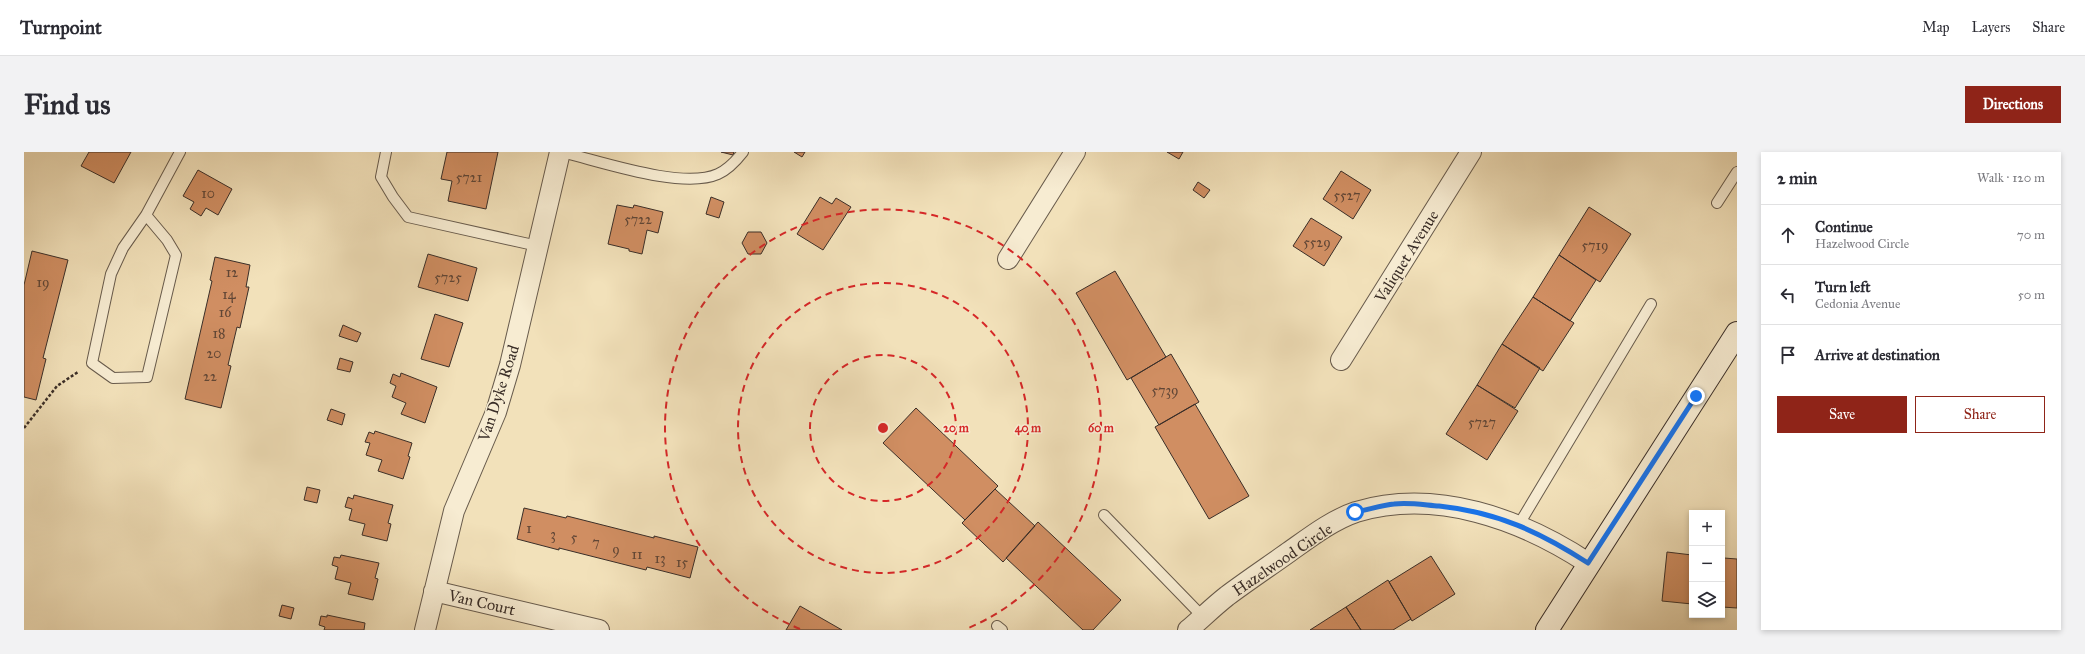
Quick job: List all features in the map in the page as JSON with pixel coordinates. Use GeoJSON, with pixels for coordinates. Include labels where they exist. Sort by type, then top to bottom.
{"type":"FeatureCollection","features":[{"type":"Feature","properties":{"kind":"street","name":"Van Dyke Road"},"geometry":{"type":"LineString","coordinates":[[425,630],[454,511],[496,412],[510,365],[561,152]]}},
{"type":"Feature","properties":{"kind":"street"},"geometry":{"type":"LineString","coordinates":[[1008,259],[1075,152]]}},
{"type":"Feature","properties":{"kind":"street","name":"Valiquet Avenue"},"geometry":{"type":"LineString","coordinates":[[1341,360],[1471,152]]}},
{"type":"Feature","properties":{"kind":"street"},"geometry":{"type":"LineString","coordinates":[[1547,630],[1588,563],[1737,333]]}},
{"type":"Feature","properties":{"kind":"street","name":"Hazelwood Circle"},"geometry":{"type":"LineString","coordinates":[[1188,630],[1227,596],[1317,532],[1355,512],[1394,504],[1424,504],[1468,509],[1496,516],[1559,544],[1588,563]]}},
{"type":"Feature","properties":{"kind":"street","name":"Van Court"},"geometry":{"type":"LineString","coordinates":[[434,591],[600,630]]}},
{"type":"Feature","properties":{"kind":"lane"},"geometry":{"type":"LineString","coordinates":[[146,215],[167,240],[176,255],[147,377],[113,378],[92,363],[111,274],[123,248],[146,215],[180,152]]}},
{"type":"Feature","properties":{"kind":"lane"},"geometry":{"type":"LineString","coordinates":[[386,152],[381,177],[393,197],[408,217],[538,246]]}},
{"type":"Feature","properties":{"kind":"lane"},"geometry":{"type":"LineString","coordinates":[[561,152],[673,179],[697,179],[718,174],[733,164],[743,152]]}},
{"type":"Feature","properties":{"kind":"lane"},"geometry":{"type":"LineString","coordinates":[[1717,203],[1737,172]]}},
{"type":"Feature","properties":{"kind":"lane"},"geometry":{"type":"LineString","coordinates":[[1518,526],[1651,304]]}},
{"type":"Feature","properties":{"kind":"lane"},"geometry":{"type":"LineString","coordinates":[[1104,515],[1203,617]]}},
{"type":"Feature","properties":{"kind":"path"},"geometry":{"type":"LineString","coordinates":[[24,428],[57,386],[92,363]]}},
{"type":"Feature","properties":{"kind":"building"},"geometry":{"type":"Polygon","coordinates":[[[89,152],[131,152],[114,183],[81,166],[89,152]]]}},
{"type":"Feature","properties":{"kind":"building"},"geometry":{"type":"Polygon","coordinates":[[[447,152],[498,152],[486,209],[448,201],[452,181],[441,179],[447,152]]]}},
{"type":"Feature","properties":{"kind":"building"},"geometry":{"type":"Polygon","coordinates":[[[721,152],[734,152],[733,155],[721,152]]]}},
{"type":"Feature","properties":{"kind":"building"},"geometry":{"type":"Polygon","coordinates":[[[794,152],[805,152],[802,157],[794,152]]]}},
{"type":"Feature","properties":{"kind":"building"},"geometry":{"type":"Polygon","coordinates":[[[1167,152],[1183,152],[1179,159],[1167,152]]]}},
{"type":"Feature","properties":{"kind":"building"},"geometry":{"type":"Polygon","coordinates":[[[198,170],[232,189],[218,215],[206,208],[201,216],[190,209],[194,202],[183,196],[198,170]]]}},
{"type":"Feature","properties":{"kind":"building"},"geometry":{"type":"Polygon","coordinates":[[[1341,171],[1371,190],[1353,219],[1323,199],[1341,171]]]}},
{"type":"Feature","properties":{"kind":"building"},"geometry":{"type":"Polygon","coordinates":[[[1198,182],[1210,190],[1204,198],[1193,190],[1198,182]]]}},
{"type":"Feature","properties":{"kind":"building"},"geometry":{"type":"Polygon","coordinates":[[[711,197],[724,202],[719,218],[706,214],[711,197]]]}},
{"type":"Feature","properties":{"kind":"building"},"geometry":{"type":"Polygon","coordinates":[[[820,197],[832,204],[836,198],[851,207],[823,250],[797,234],[820,197]]]}},
{"type":"Feature","properties":{"kind":"building"},"geometry":{"type":"Polygon","coordinates":[[[617,205],[633,208],[634,205],[663,212],[658,233],[647,230],[642,254],[608,244],[617,205]]]}},
{"type":"Feature","properties":{"kind":"building"},"geometry":{"type":"Polygon","coordinates":[[[1589,207],[1631,234],[1600,282],[1559,255],[1589,207]]]}},
{"type":"Feature","properties":{"kind":"building"},"geometry":{"type":"Polygon","coordinates":[[[1311,218],[1342,237],[1324,266],[1293,246],[1311,218]]]}},
{"type":"Feature","properties":{"kind":"building"},"geometry":{"type":"Polygon","coordinates":[[[748,232],[761,232],[767,243],[761,254],[748,254],[742,243],[748,232]]]}},
{"type":"Feature","properties":{"kind":"building"},"geometry":{"type":"Polygon","coordinates":[[[32,251],[68,260],[43,358],[46,359],[36,400],[24,397],[24,285],[32,251]]]}},
{"type":"Feature","properties":{"kind":"building"},"geometry":{"type":"Polygon","coordinates":[[[428,254],[477,268],[468,301],[418,287],[428,254]]]}},
{"type":"Feature","properties":{"kind":"building"},"geometry":{"type":"Polygon","coordinates":[[[1559,255],[1596,280],[1570,321],[1533,297],[1559,255]]]}},
{"type":"Feature","properties":{"kind":"building"},"geometry":{"type":"Polygon","coordinates":[[[215,257],[250,265],[246,287],[249,287],[240,328],[237,327],[228,365],[231,366],[221,408],[185,399],[212,281],[210,280],[215,257]]]}},
{"type":"Feature","properties":{"kind":"building"},"geometry":{"type":"Polygon","coordinates":[[[1115,271],[1166,357],[1127,380],[1076,293],[1115,271]]]}},
{"type":"Feature","properties":{"kind":"building"},"geometry":{"type":"Polygon","coordinates":[[[1533,297],[1574,323],[1543,371],[1502,344],[1533,297]]]}},
{"type":"Feature","properties":{"kind":"building"},"geometry":{"type":"Polygon","coordinates":[[[435,314],[463,323],[449,367],[421,359],[435,314]]]}},
{"type":"Feature","properties":{"kind":"building"},"geometry":{"type":"Polygon","coordinates":[[[343,325],[361,333],[357,342],[339,336],[343,325]]]}},
{"type":"Feature","properties":{"kind":"building"},"geometry":{"type":"Polygon","coordinates":[[[1502,344],[1540,368],[1515,408],[1477,385],[1502,344]]]}},
{"type":"Feature","properties":{"kind":"building"},"geometry":{"type":"Polygon","coordinates":[[[1171,354],[1199,402],[1159,425],[1131,378],[1171,354]]]}},
{"type":"Feature","properties":{"kind":"building"},"geometry":{"type":"Polygon","coordinates":[[[340,358],[353,362],[350,372],[337,369],[340,358]]]}},
{"type":"Feature","properties":{"kind":"building"},"geometry":{"type":"Polygon","coordinates":[[[401,373],[437,387],[425,423],[401,414],[406,403],[392,397],[396,386],[390,383],[393,374],[400,377],[401,373]]]}},
{"type":"Feature","properties":{"kind":"building"},"geometry":{"type":"Polygon","coordinates":[[[1477,385],[1518,411],[1487,460],[1446,434],[1477,385]]]}},
{"type":"Feature","properties":{"kind":"building"},"geometry":{"type":"Polygon","coordinates":[[[1195,404],[1249,496],[1209,519],[1155,427],[1195,404]]]}},
{"type":"Feature","properties":{"kind":"building"},"geometry":{"type":"Polygon","coordinates":[[[916,408],[998,486],[965,520],[883,443],[916,408]]]}},
{"type":"Feature","properties":{"kind":"building"},"geometry":{"type":"Polygon","coordinates":[[[331,409],[345,414],[342,425],[327,420],[331,409]]]}},
{"type":"Feature","properties":{"kind":"building"},"geometry":{"type":"Polygon","coordinates":[[[375,431],[412,443],[408,456],[410,457],[403,479],[378,471],[382,460],[366,455],[370,443],[365,442],[369,432],[374,434],[375,431]]]}},
{"type":"Feature","properties":{"kind":"building"},"geometry":{"type":"Polygon","coordinates":[[[307,487],[320,490],[317,503],[304,500],[307,487]]]}},
{"type":"Feature","properties":{"kind":"building"},"geometry":{"type":"Polygon","coordinates":[[[995,489],[1035,526],[1003,562],[962,523],[995,489]]]}},
{"type":"Feature","properties":{"kind":"building"},"geometry":{"type":"Polygon","coordinates":[[[354,495],[393,505],[388,523],[391,524],[387,541],[362,535],[365,524],[349,520],[352,509],[345,507],[348,497],[353,499],[354,495]]]}},
{"type":"Feature","properties":{"kind":"building"},"geometry":{"type":"Polygon","coordinates":[[[524,508],[566,518],[567,516],[654,538],[654,536],[698,547],[690,578],[647,567],[646,570],[517,539],[524,508]]]}},
{"type":"Feature","properties":{"kind":"building"},"geometry":{"type":"Polygon","coordinates":[[[1038,522],[1121,600],[1093,630],[1083,630],[1006,558],[1038,522]]]}},
{"type":"Feature","properties":{"kind":"building"},"geometry":{"type":"Polygon","coordinates":[[[1667,552],[1689,555],[1689,604],[1662,601],[1667,552]]]}},
{"type":"Feature","properties":{"kind":"building"},"geometry":{"type":"Polygon","coordinates":[[[341,555],[379,563],[375,578],[378,579],[373,600],[348,594],[351,583],[335,579],[338,567],[332,565],[334,557],[340,558],[341,555]]]}},
{"type":"Feature","properties":{"kind":"building"},"geometry":{"type":"Polygon","coordinates":[[[1431,556],[1455,594],[1412,621],[1389,582],[1431,556]]]}},
{"type":"Feature","properties":{"kind":"building"},"geometry":{"type":"Polygon","coordinates":[[[1725,558],[1737,559],[1737,608],[1725,607],[1725,558]]]}},
{"type":"Feature","properties":{"kind":"building"},"geometry":{"type":"Polygon","coordinates":[[[1388,580],[1411,619],[1393,630],[1361,630],[1346,607],[1388,580]]]}},
{"type":"Feature","properties":{"kind":"building"},"geometry":{"type":"Polygon","coordinates":[[[282,605],[294,608],[291,619],[279,616],[282,605]]]}},
{"type":"Feature","properties":{"kind":"building"},"geometry":{"type":"Polygon","coordinates":[[[800,606],[842,630],[786,630],[800,606]]]}},
{"type":"Feature","properties":{"kind":"building"},"geometry":{"type":"Polygon","coordinates":[[[1346,607],[1361,630],[1310,630],[1346,607]]]}},
{"type":"Feature","properties":{"kind":"building"},"geometry":{"type":"Polygon","coordinates":[[[327,615],[365,623],[364,630],[324,630],[325,627],[319,625],[321,616],[327,617],[327,615]]]}},
{"type":"Feature","properties":{"kind":"route"},"geometry":{"type":"LineString","coordinates":[[1355,512],[1394,504],[1424,504],[1468,509],[1496,516],[1532,531],[1559,544],[1588,563],[1696,396]]}}]}
